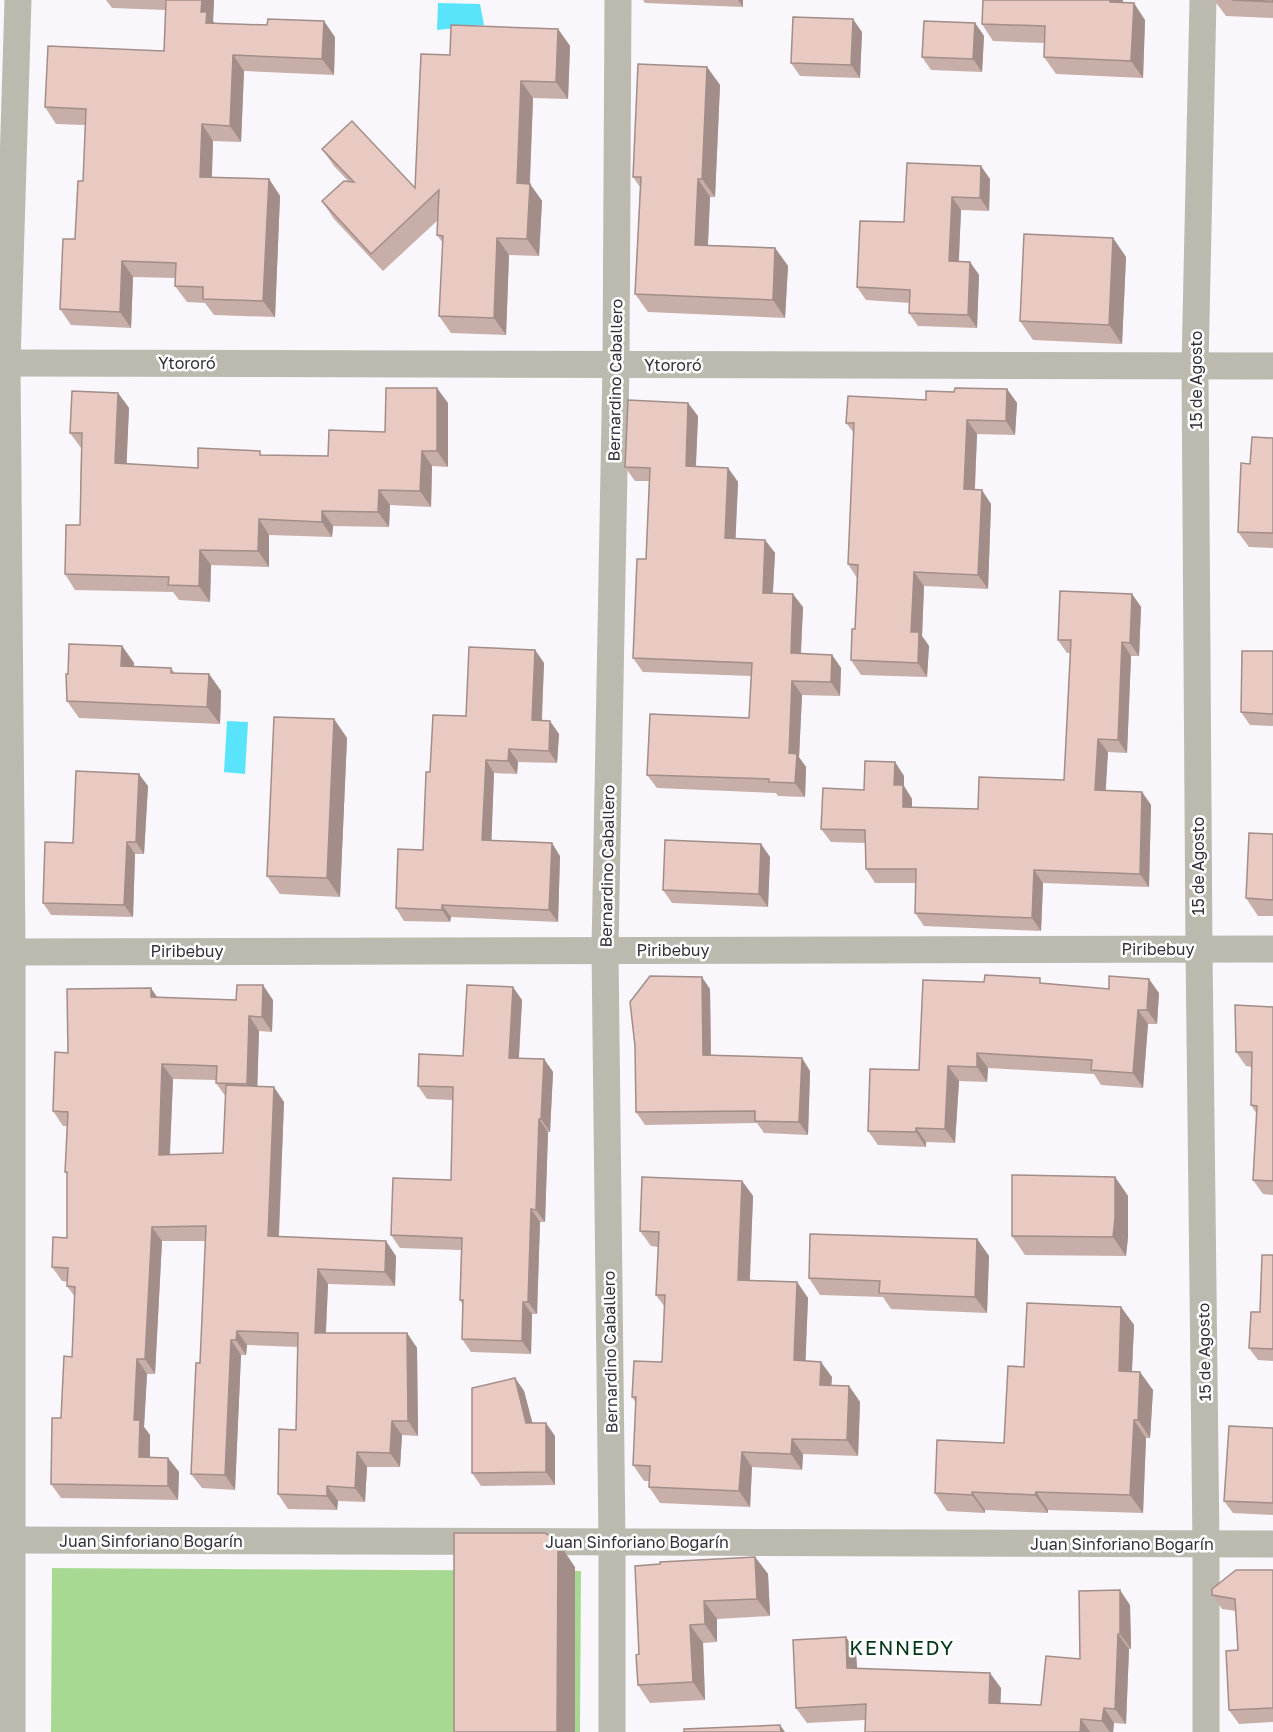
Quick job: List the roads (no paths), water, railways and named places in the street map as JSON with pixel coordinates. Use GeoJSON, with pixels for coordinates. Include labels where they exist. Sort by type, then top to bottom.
{"type":"FeatureCollection","features":[{"type":"Feature","properties":{"kind":"street"},"geometry":{"type":"LineString","coordinates":[[12,1732],[6,1540],[3,363],[18,0]]}},
{"type":"Feature","properties":{"kind":"street","name":"Bernardino Caballero"},"geometry":{"type":"LineString","coordinates":[[612,1732],[605,950],[615,364],[618,0]]}},
{"type":"Feature","properties":{"kind":"street","name":"15 de Agosto"},"geometry":{"type":"LineString","coordinates":[[1203,0],[1195,366],[1206,1732]]}},
{"type":"Feature","properties":{"kind":"street","name":"Ytororó"},"geometry":{"type":"LineString","coordinates":[[3,363],[1273,366]]}},
{"type":"Feature","properties":{"kind":"street","name":"Piribebuy"},"geometry":{"type":"LineString","coordinates":[[6,952],[1273,949]]}},
{"type":"Feature","properties":{"kind":"street","name":"Juan Sinforiano Bogarín"},"geometry":{"type":"LineString","coordinates":[[6,1540],[1273,1544]]}},
{"type":"Feature","properties":{"kind":"water"},"geometry":{"type":"Polygon","coordinates":[[[438,3],[480,4],[484,25],[437,30],[438,3]]]}},
{"type":"Feature","properties":{"kind":"water"},"geometry":{"type":"Polygon","coordinates":[[[227,721],[248,722],[245,774],[224,772],[227,721]]]}},
{"type":"Feature","properties":{"kind":"district","name":"KENNEDY"},"geometry":{"type":"Point","coordinates":[902,1648]}}]}
